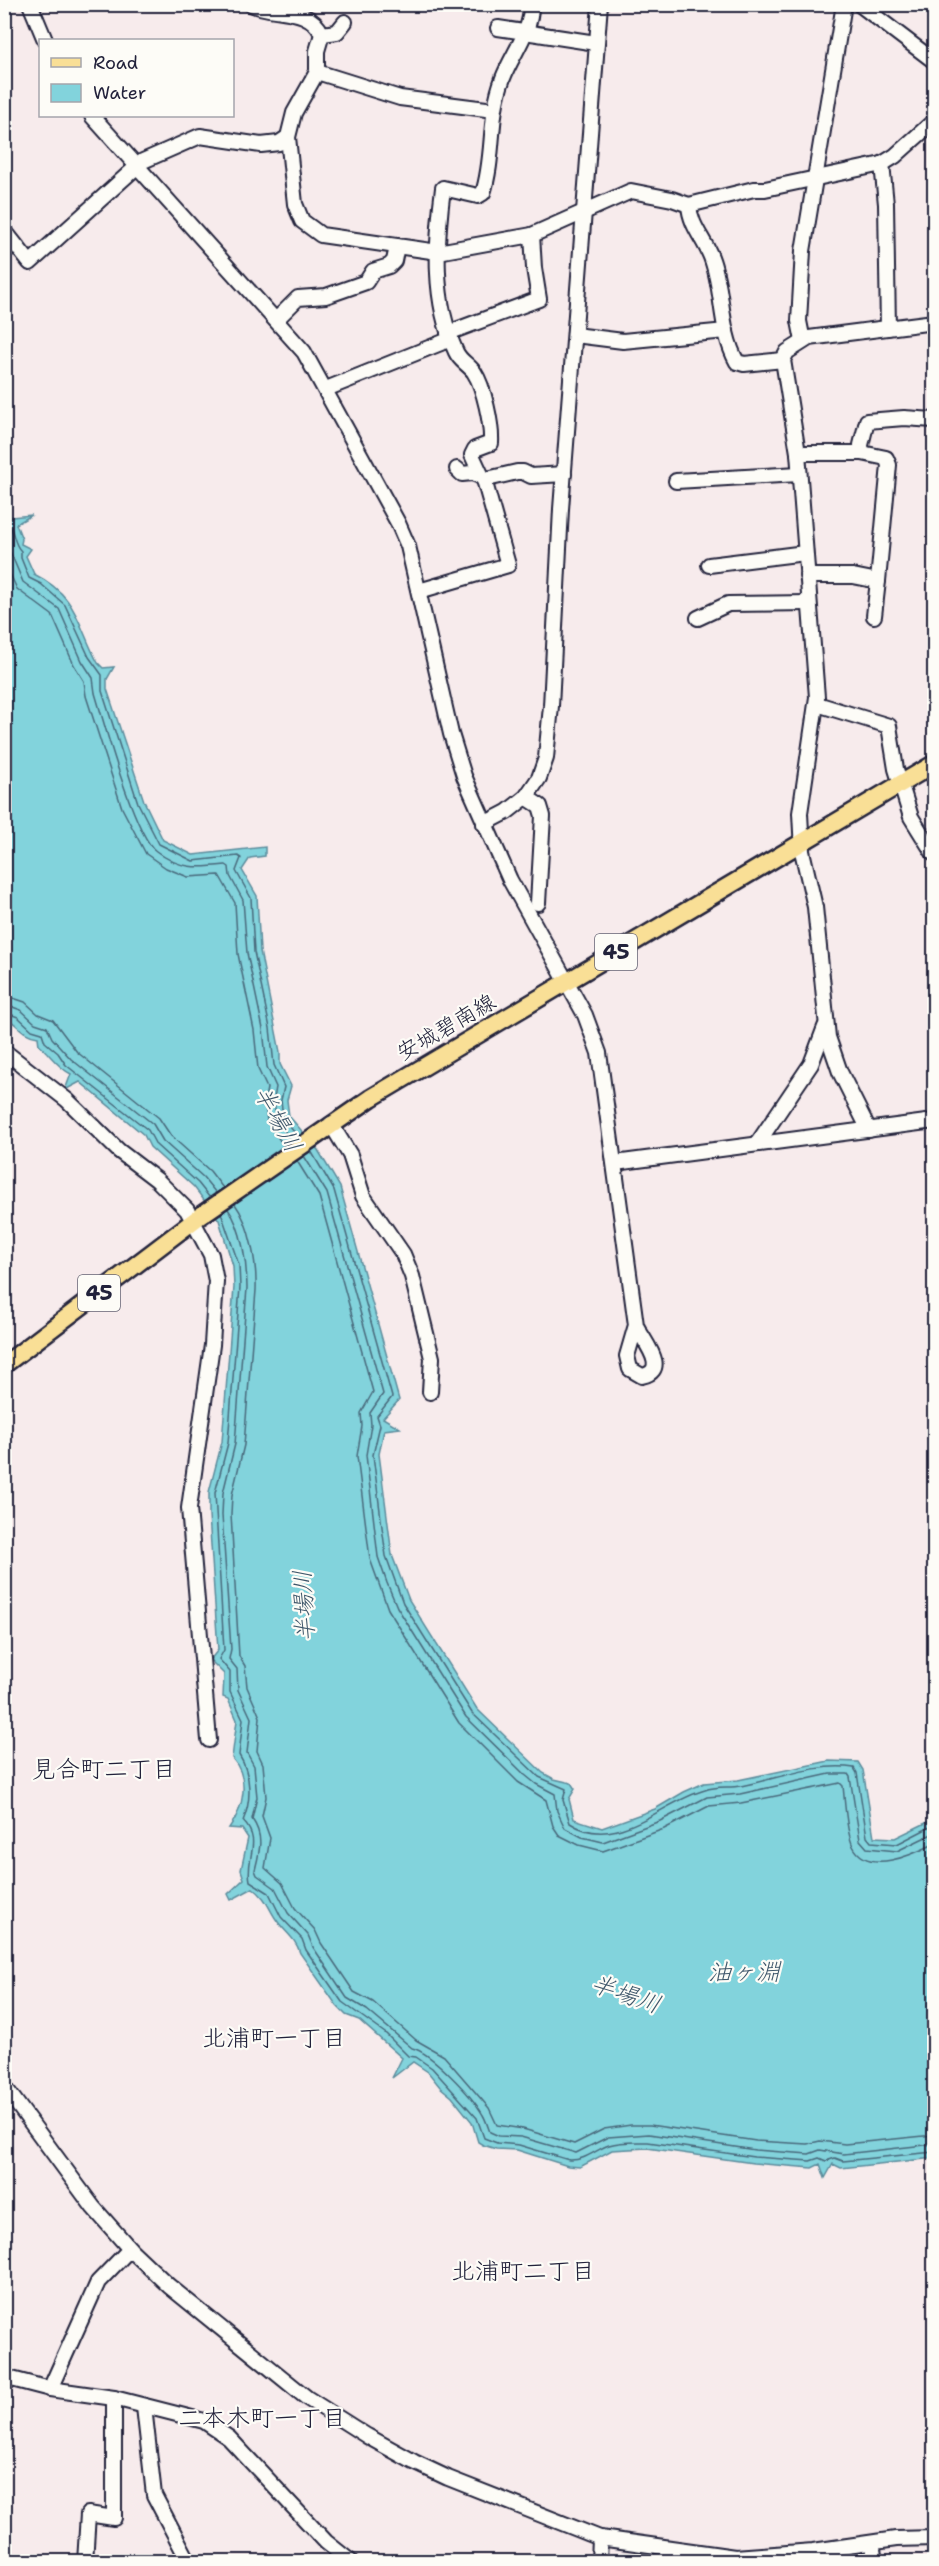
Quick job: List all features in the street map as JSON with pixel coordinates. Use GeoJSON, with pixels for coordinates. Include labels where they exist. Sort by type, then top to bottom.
{"type":"FeatureCollection","features":[{"type":"Feature","properties":{"kind":"main road","name":"安城碧南線"},"geometry":{"type":"LineString","coordinates":[[4,1365],[197,1219],[331,1124],[413,1071],[934,764]]}},
{"type":"Feature","properties":{"kind":"street"},"geometry":{"type":"LineString","coordinates":[[30,4],[45,39]]}},
{"type":"Feature","properties":{"kind":"street"},"geometry":{"type":"LineString","coordinates":[[251,4],[307,18],[318,25],[322,34],[317,51],[317,72],[294,113],[288,137],[295,204],[307,226],[321,235],[438,252],[532,234],[584,214],[632,191],[689,205],[754,189],[765,189],[882,164],[895,156],[934,121]]}},
{"type":"Feature","properties":{"kind":"street"},"geometry":{"type":"LineString","coordinates":[[480,478],[472,455],[475,449],[492,443],[492,433],[477,379],[473,371],[460,360],[442,314],[438,252],[443,188],[478,196],[483,193],[490,159],[494,110],[503,78],[526,32],[531,4]]}},
{"type":"Feature","properties":{"kind":"street"},"geometry":{"type":"LineString","coordinates":[[484,824],[507,812],[526,796],[539,778],[546,758],[564,474],[600,4]]}},
{"type":"Feature","properties":{"kind":"street"},"geometry":{"type":"LineString","coordinates":[[803,341],[799,321],[803,251],[844,4]]}},
{"type":"Feature","properties":{"kind":"street"},"geometry":{"type":"LineString","coordinates":[[859,4],[934,61]]}},
{"type":"Feature","properties":{"kind":"street"},"geometry":{"type":"LineString","coordinates":[[322,34],[341,30],[345,22]]}},
{"type":"Feature","properties":{"kind":"street"},"geometry":{"type":"LineString","coordinates":[[498,28],[596,43]]}},
{"type":"Feature","properties":{"kind":"street"},"geometry":{"type":"LineString","coordinates":[[317,72],[400,98],[494,110]]}},
{"type":"Feature","properties":{"kind":"street"},"geometry":{"type":"LineString","coordinates":[[93,117],[304,352],[404,533],[458,757],[484,824],[515,890],[585,1015],[599,1053],[636,1325]]}},
{"type":"Feature","properties":{"kind":"street"},"geometry":{"type":"LineString","coordinates":[[4,230],[30,263],[138,165],[200,136],[261,145],[279,143],[288,137]]}},
{"type":"Feature","properties":{"kind":"street"},"geometry":{"type":"LineString","coordinates":[[882,164],[886,204],[888,328]]}},
{"type":"Feature","properties":{"kind":"street"},"geometry":{"type":"LineString","coordinates":[[689,205],[696,227],[713,263],[726,331],[735,357],[740,363],[783,360]]}},
{"type":"Feature","properties":{"kind":"street"},"geometry":{"type":"LineString","coordinates":[[326,389],[539,299],[532,234]]}},
{"type":"Feature","properties":{"kind":"street"},"geometry":{"type":"LineString","coordinates":[[276,320],[298,298],[326,296],[366,282],[373,271],[389,266],[394,261],[397,246]]}},
{"type":"Feature","properties":{"kind":"street"},"geometry":{"type":"LineString","coordinates":[[869,1130],[836,1062],[826,1023],[826,1001],[815,907],[802,842],[801,805],[817,705],[798,453],[783,360],[788,352],[803,341],[815,336],[934,322]]}},
{"type":"Feature","properties":{"kind":"street"},"geometry":{"type":"LineString","coordinates":[[575,335],[622,341],[726,331]]}},
{"type":"Feature","properties":{"kind":"street"},"geometry":{"type":"LineString","coordinates":[[862,453],[861,444],[867,421],[904,418],[934,420]]}},
{"type":"Feature","properties":{"kind":"street"},"geometry":{"type":"LineString","coordinates":[[798,453],[862,453],[886,458],[890,465],[873,616]]}},
{"type":"Feature","properties":{"kind":"street"},"geometry":{"type":"LineString","coordinates":[[419,591],[508,565],[485,483],[472,472],[462,474],[457,469]]}},
{"type":"Feature","properties":{"kind":"street"},"geometry":{"type":"LineString","coordinates":[[480,478],[487,479],[523,472],[531,476],[564,474]]}},
{"type":"Feature","properties":{"kind":"street"},"geometry":{"type":"LineString","coordinates":[[676,481],[800,474]]}},
{"type":"Feature","properties":{"kind":"street"},"geometry":{"type":"LineString","coordinates":[[709,565],[806,553]]}},
{"type":"Feature","properties":{"kind":"street"},"geometry":{"type":"LineString","coordinates":[[807,576],[853,576],[878,581]]}},
{"type":"Feature","properties":{"kind":"street"},"geometry":{"type":"LineString","coordinates":[[698,618],[728,604],[809,603]]}},
{"type":"Feature","properties":{"kind":"street"},"geometry":{"type":"LineString","coordinates":[[817,705],[889,726],[896,769],[915,825],[934,854]]}},
{"type":"Feature","properties":{"kind":"street"},"geometry":{"type":"LineString","coordinates":[[526,796],[536,802],[543,811],[538,903]]}},
{"type":"Feature","properties":{"kind":"street"},"geometry":{"type":"LineString","coordinates":[[757,1144],[811,1064],[826,1023]]}},
{"type":"Feature","properties":{"kind":"street"},"geometry":{"type":"LineString","coordinates":[[4,1051],[67,1100],[119,1151],[157,1179],[197,1219],[211,1255],[216,1281],[212,1346],[189,1508],[209,1740]]}},
{"type":"Feature","properties":{"kind":"street"},"geometry":{"type":"LineString","coordinates":[[615,1163],[934,1121]]}},
{"type":"Feature","properties":{"kind":"street"},"geometry":{"type":"LineString","coordinates":[[331,1124],[350,1155],[363,1196],[403,1254],[412,1276],[432,1358],[430,1392]]}},
{"type":"Feature","properties":{"kind":"street"},"geometry":{"type":"LineString","coordinates":[[4,2086],[93,2207],[130,2249],[169,2286],[307,2398],[367,2436],[448,2478],[600,2538],[679,2555],[735,2557],[934,2538]]}},
{"type":"Feature","properties":{"kind":"street"},"geometry":{"type":"LineString","coordinates":[[50,2389],[98,2282],[130,2249]]}},
{"type":"Feature","properties":{"kind":"street"},"geometry":{"type":"LineString","coordinates":[[4,2377],[50,2389],[114,2398],[204,2421],[229,2438],[326,2542],[351,2562]]}},
{"type":"Feature","properties":{"kind":"street"},"geometry":{"type":"LineString","coordinates":[[85,2562],[88,2514],[114,2518],[114,2398]]}},
{"type":"Feature","properties":{"kind":"street"},"geometry":{"type":"LineString","coordinates":[[144,2407],[154,2495],[189,2562]]}},
{"type":"Feature","properties":{"kind":"street"},"geometry":{"type":"LineString","coordinates":[[599,2562],[600,2538]]}},
{"type":"Feature","properties":{"kind":"street"},"geometry":{"type":"LineString","coordinates":[[872,2543],[875,2562]]}},
{"type":"Feature","properties":{"kind":"water","name":"油ヶ淵"},"geometry":{"type":"Polygon","coordinates":[[[4,510],[11,517],[32,515],[16,524],[22,539],[21,544],[31,549],[26,556],[34,574],[60,592],[68,602],[75,612],[98,663],[103,668],[114,667],[107,679],[107,689],[144,801],[163,840],[193,855],[265,847],[265,856],[250,858],[242,870],[257,896],[260,951],[280,1052],[280,1064],[291,1086],[287,1100],[289,1116],[318,1150],[340,1187],[399,1400],[383,1418],[400,1428],[384,1430],[379,1454],[392,1555],[409,1600],[477,1709],[543,1773],[554,1779],[571,1783],[575,1789],[569,1799],[574,1819],[602,1828],[655,1809],[704,1783],[738,1780],[829,1761],[858,1762],[863,1770],[874,1837],[895,1838],[934,1819],[934,2158],[841,2168],[833,2164],[825,2178],[820,2164],[812,2168],[753,2163],[647,2148],[612,2150],[580,2167],[568,2166],[517,2150],[496,2149],[483,2145],[478,2142],[472,2122],[428,2072],[413,2062],[392,2078],[402,2058],[359,2020],[346,2015],[337,2006],[258,1892],[253,1888],[231,1900],[228,1894],[244,1879],[241,1870],[248,1838],[242,1829],[229,1828],[238,1811],[243,1793],[241,1775],[232,1758],[237,1720],[228,1699],[223,1697],[224,1674],[210,1660],[218,1650],[209,1492],[222,1442],[234,1287],[233,1266],[219,1220],[194,1187],[150,1147],[144,1135],[80,1082],[65,1090],[71,1074],[39,1045],[38,1037],[24,1032],[5,1017],[4,510]]]}},
{"type":"Feature","properties":{"kind":"district","name":"見合町二丁目"},"geometry":{"type":"Point","coordinates":[104,1769]}},
{"type":"Feature","properties":{"kind":"district","name":"北浦町一丁目"},"geometry":{"type":"Point","coordinates":[274,2038]}},
{"type":"Feature","properties":{"kind":"district","name":"北浦町二丁目"},"geometry":{"type":"Point","coordinates":[523,2271]}},
{"type":"Feature","properties":{"kind":"district","name":"二本木町一丁目"},"geometry":{"type":"Point","coordinates":[262,2418]}},
{"type":"Feature","properties":{"kind":"water label","name":"半場川"},"geometry":{"type":"Point","coordinates":[278,1119]}},
{"type":"Feature","properties":{"kind":"water label","name":"半場川"},"geometry":{"type":"Point","coordinates":[304,1606]}},
{"type":"Feature","properties":{"kind":"water label","name":"半場川"},"geometry":{"type":"Point","coordinates":[626,1994]}}]}
